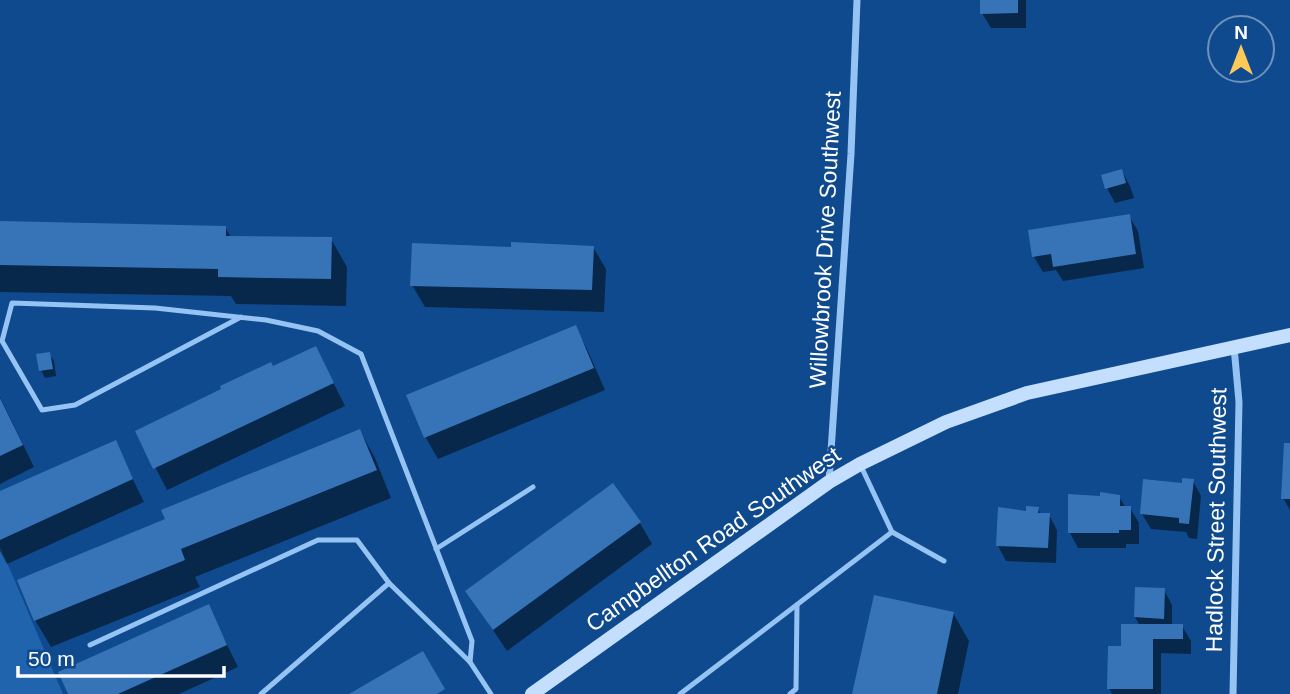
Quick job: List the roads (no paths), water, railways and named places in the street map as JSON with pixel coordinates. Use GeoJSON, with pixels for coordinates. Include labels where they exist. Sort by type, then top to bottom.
{"type":"FeatureCollection","features":[{"type":"Feature","properties":{"kind":"main road","name":"Campbellton Road Southwest"},"geometry":{"type":"LineString","coordinates":[[532,694],[830,482],[860,464],[946,422],[1027,393],[1290,335]]}},
{"type":"Feature","properties":{"kind":"street","name":"Willowbrook Drive Southwest"},"geometry":{"type":"LineString","coordinates":[[830,482],[850,167],[857,0]]}},
{"type":"Feature","properties":{"kind":"street","name":"Hadlock Street Southwest"},"geometry":{"type":"LineString","coordinates":[[1233,694],[1240,402],[1234,346]]}},
{"type":"Feature","properties":{"kind":"lane"},"geometry":{"type":"LineString","coordinates":[[241,317],[75,405],[42,410],[2,341],[12,303],[155,308],[241,317],[318,331],[361,355],[472,641],[470,662]]}},
{"type":"Feature","properties":{"kind":"lane"},"geometry":{"type":"LineString","coordinates":[[860,464],[892,532],[944,562]]}},
{"type":"Feature","properties":{"kind":"lane"},"geometry":{"type":"LineString","coordinates":[[436,549],[533,487]]}},
{"type":"Feature","properties":{"kind":"lane"},"geometry":{"type":"LineString","coordinates":[[680,694],[892,532]]}},
{"type":"Feature","properties":{"kind":"lane"},"geometry":{"type":"LineString","coordinates":[[90,645],[318,540],[356,540],[389,583],[470,662],[491,694]]}},
{"type":"Feature","properties":{"kind":"lane"},"geometry":{"type":"LineString","coordinates":[[261,694],[389,583]]}},
{"type":"Feature","properties":{"kind":"lane"},"geometry":{"type":"LineString","coordinates":[[790,694],[796,689],[797,605]]}}]}
